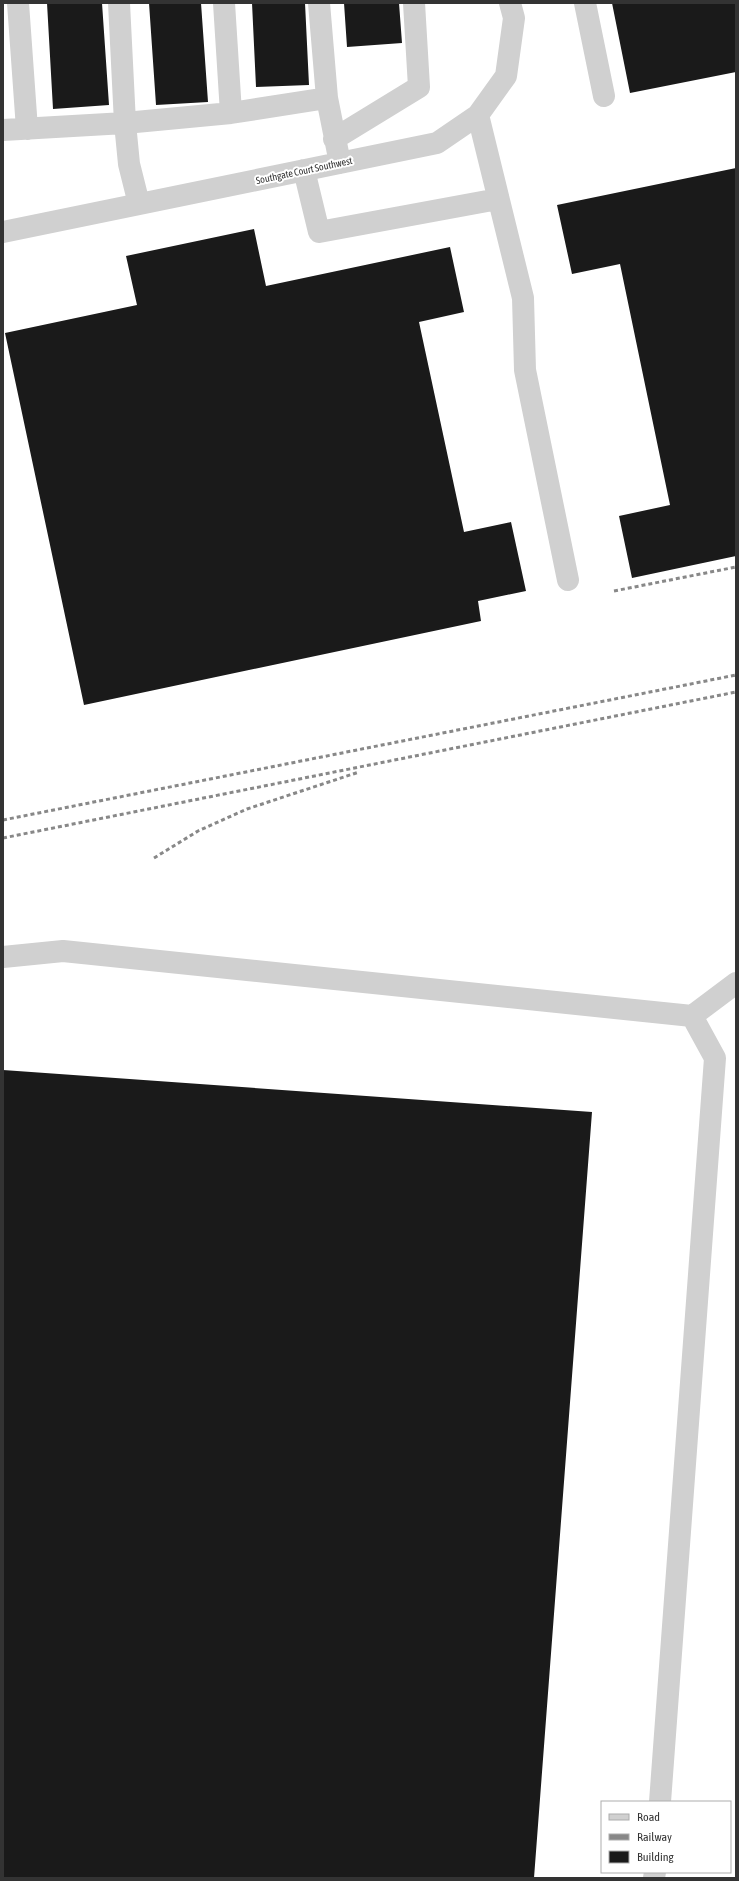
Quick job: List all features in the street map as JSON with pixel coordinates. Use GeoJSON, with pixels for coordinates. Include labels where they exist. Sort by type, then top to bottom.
{"type":"FeatureCollection","features":[{"type":"Feature","properties":{"kind":"street"},"geometry":{"type":"LineString","coordinates":[[18,3],[27,129]]}},
{"type":"Feature","properties":{"kind":"street"},"geometry":{"type":"LineString","coordinates":[[119,3],[128,164],[139,204]]}},
{"type":"Feature","properties":{"kind":"street"},"geometry":{"type":"LineString","coordinates":[[224,3],[232,113]]}},
{"type":"Feature","properties":{"kind":"street"},"geometry":{"type":"LineString","coordinates":[[319,3],[327,98],[340,163]]}},
{"type":"Feature","properties":{"kind":"street"},"geometry":{"type":"LineString","coordinates":[[334,139],[419,87],[414,3]]}},
{"type":"Feature","properties":{"kind":"street","name":"Southgate Court Southwest"},"geometry":{"type":"LineString","coordinates":[[3,232],[437,143],[478,115],[506,76],[514,18],[510,3]]}},
{"type":"Feature","properties":{"kind":"street"},"geometry":{"type":"LineString","coordinates":[[585,3],[604,96]]}},
{"type":"Feature","properties":{"kind":"street"},"geometry":{"type":"LineString","coordinates":[[3,130],[125,123],[232,113],[327,98]]}},
{"type":"Feature","properties":{"kind":"street"},"geometry":{"type":"LineString","coordinates":[[478,115],[522,298],[525,370],[568,580]]}},
{"type":"Feature","properties":{"kind":"street"},"geometry":{"type":"LineString","coordinates":[[304,170],[319,232],[498,199]]}},
{"type":"Feature","properties":{"kind":"street"},"geometry":{"type":"LineString","coordinates":[[3,957],[63,952],[692,1016],[736,983]]}},
{"type":"Feature","properties":{"kind":"street"},"geometry":{"type":"LineString","coordinates":[[660,1801],[715,1058],[692,1016]]}},
{"type":"Feature","properties":{"kind":"building"},"geometry":{"type":"Polygon","coordinates":[[[47,3],[102,3],[109,105],[53,109],[47,3]]]}},
{"type":"Feature","properties":{"kind":"building"},"geometry":{"type":"Polygon","coordinates":[[[149,3],[201,3],[208,102],[156,105],[149,3]]]}},
{"type":"Feature","properties":{"kind":"building"},"geometry":{"type":"Polygon","coordinates":[[[252,3],[305,3],[309,85],[256,87],[252,3]]]}},
{"type":"Feature","properties":{"kind":"building"},"geometry":{"type":"Polygon","coordinates":[[[344,3],[399,3],[402,43],[347,47],[344,3]]]}},
{"type":"Feature","properties":{"kind":"building"},"geometry":{"type":"Polygon","coordinates":[[[612,3],[736,3],[736,72],[630,93],[612,3]]]}},
{"type":"Feature","properties":{"kind":"building"},"geometry":{"type":"Polygon","coordinates":[[[736,168],[736,556],[632,578],[619,516],[670,505],[620,264],[572,274],[557,205],[736,168]]]}},
{"type":"Feature","properties":{"kind":"building"},"geometry":{"type":"Polygon","coordinates":[[[254,229],[266,286],[450,247],[464,312],[419,322],[464,532],[511,522],[526,591],[478,601],[481,621],[84,705],[5,333],[137,305],[126,256],[254,229]]]}},
{"type":"Feature","properties":{"kind":"building"},"geometry":{"type":"Polygon","coordinates":[[[3,1070],[592,1112],[534,1878],[3,1878],[3,1070]]]}},
{"type":"Feature","properties":{"kind":"railway"},"geometry":{"type":"LineString","coordinates":[[614,591],[736,567]]}},
{"type":"Feature","properties":{"kind":"railway"},"geometry":{"type":"LineString","coordinates":[[3,820],[736,675]]}},
{"type":"Feature","properties":{"kind":"railway"},"geometry":{"type":"LineString","coordinates":[[3,838],[736,692]]}},
{"type":"Feature","properties":{"kind":"railway"},"geometry":{"type":"LineString","coordinates":[[154,858],[198,831],[247,809],[359,772]]}}]}
